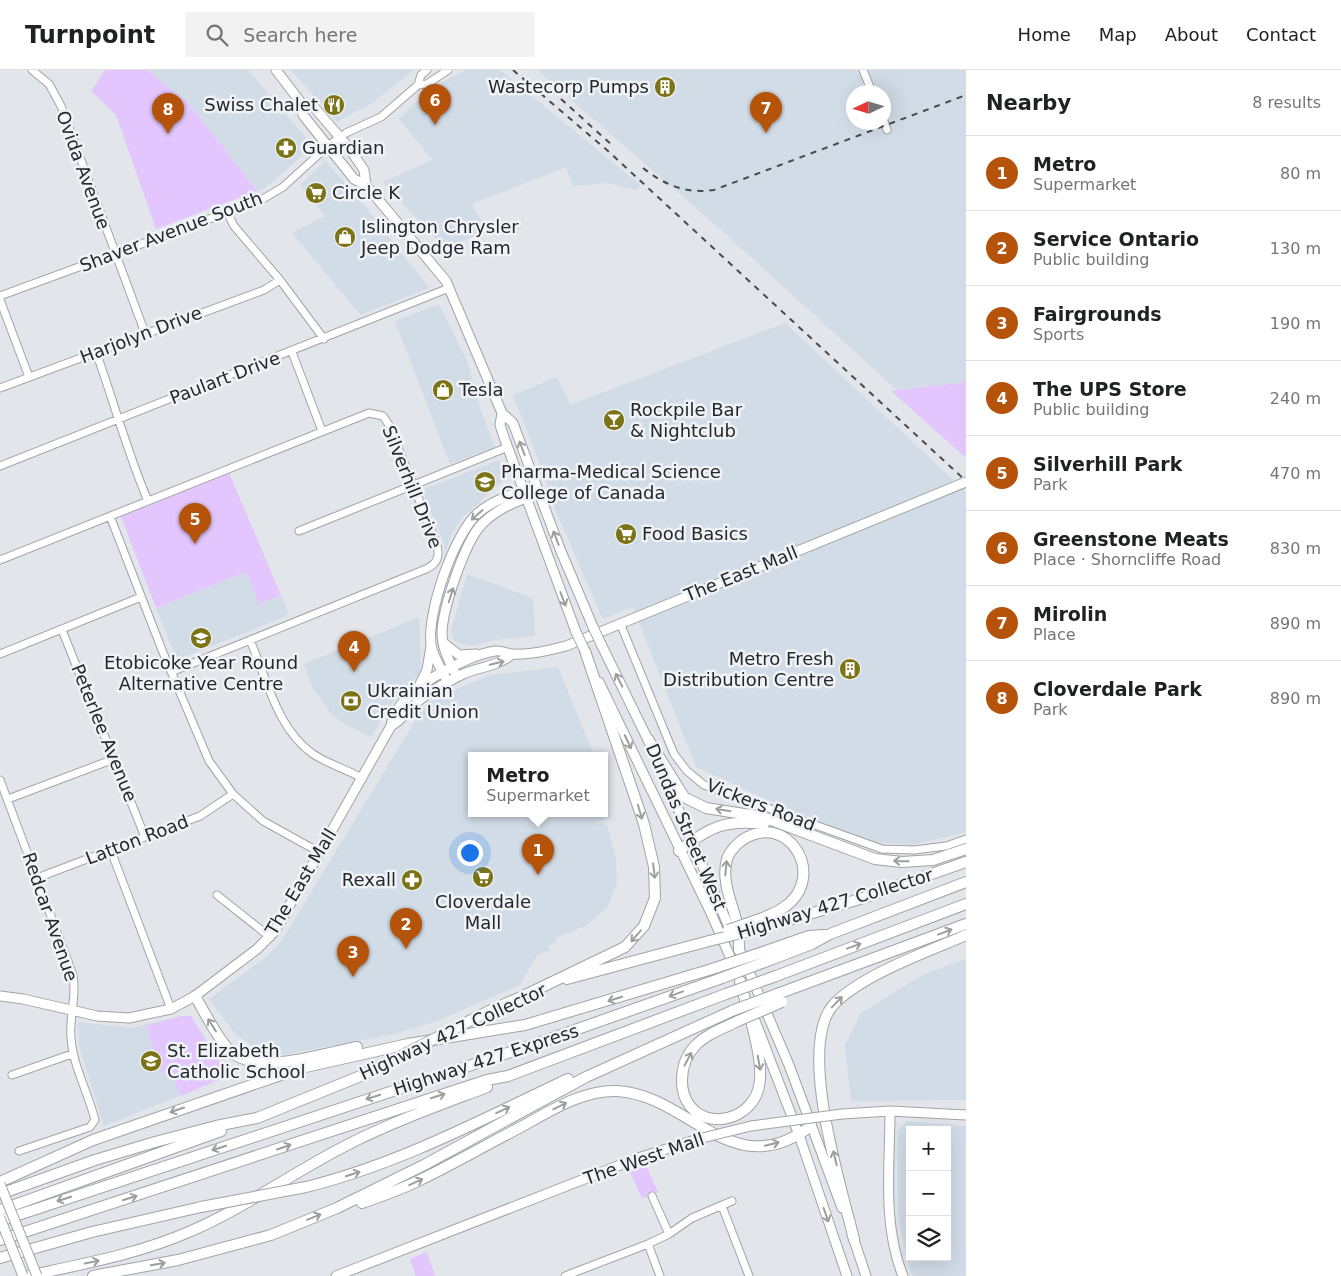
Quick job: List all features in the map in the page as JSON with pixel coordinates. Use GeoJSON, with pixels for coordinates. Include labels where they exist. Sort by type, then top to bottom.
{"type":"FeatureCollection","features":[{"type":"Feature","properties":{"kind":"highway"},"geometry":{"type":"LineString","coordinates":[[515,1000],[625,947],[648,920],[656,892],[651,850],[633,786],[585,651]]}},
{"type":"Feature","properties":{"kind":"highway"},"geometry":{"type":"LineString","coordinates":[[648,739],[674,783],[691,802],[706,808],[763,817],[875,859],[902,862],[933,860],[966,849]]}},
{"type":"Feature","properties":{"kind":"highway"},"geometry":{"type":"LineString","coordinates":[[679,850],[715,827],[740,821],[787,827]]}},
{"type":"Feature","properties":{"kind":"highway"},"geometry":{"type":"LineString","coordinates":[[740,950],[738,926],[726,882],[727,860],[738,843],[749,836],[755,834],[775,834],[785,838],[797,849],[804,864],[802,883],[794,898],[764,923]]}},
{"type":"Feature","properties":{"kind":"highway","name":"Highway 427 Collector"},"geometry":{"type":"LineString","coordinates":[[0,1194],[104,1158],[216,1126],[257,1118],[363,1074],[493,1009],[561,981],[686,947],[764,923],[860,899],[966,862]]}},
{"type":"Feature","properties":{"kind":"highway","name":"Highway 427 Express"},"geometry":{"type":"LineString","coordinates":[[0,1219],[538,1044],[722,978],[768,955],[812,944],[830,934],[966,882]]}},
{"type":"Feature","properties":{"kind":"highway","name":"Highway 427 Express"},"geometry":{"type":"LineString","coordinates":[[0,1240],[477,1083],[508,1076],[966,904]]}},
{"type":"Feature","properties":{"kind":"highway"},"geometry":{"type":"LineString","coordinates":[[740,981],[759,1062],[760,1086],[750,1105],[738,1115],[710,1118],[696,1111],[686,1098],[682,1070],[687,1058],[696,1046],[713,1033],[738,1021],[781,997],[808,984],[966,924]]}},
{"type":"Feature","properties":{"kind":"highway"},"geometry":{"type":"LineString","coordinates":[[854,1239],[829,1133],[819,1079],[818,1052],[821,1030],[833,1004],[846,993],[886,970],[966,935]]}},
{"type":"Feature","properties":{"kind":"highway"},"geometry":{"type":"LineString","coordinates":[[0,1183],[93,1140],[327,1060],[408,1044],[525,1025],[712,969],[768,955]]}},
{"type":"Feature","properties":{"kind":"highway"},"geometry":{"type":"LineString","coordinates":[[195,996],[227,1048],[239,1058],[248,1062],[272,1064],[386,1042],[408,1044]]}},
{"type":"Feature","properties":{"kind":"highway"},"geometry":{"type":"LineString","coordinates":[[0,1258],[92,1232],[201,1207],[306,1187],[354,1174],[424,1147],[599,1065],[694,1024],[734,1010],[781,997]]}},
{"type":"Feature","properties":{"kind":"highway"},"geometry":{"type":"LineString","coordinates":[[93,1276],[178,1260],[261,1237],[337,1208],[424,1165],[586,1077],[718,1016]]}},
{"type":"Feature","properties":{"kind":"highway"},"geometry":{"type":"LineString","coordinates":[[25,1276],[141,1250],[191,1231],[241,1206],[347,1145],[508,1076]]}},
{"type":"Feature","properties":{"kind":"highway"},"geometry":{"type":"LineString","coordinates":[[337,1208],[360,1204],[420,1180],[559,1106],[588,1094],[615,1091],[638,1094],[713,1134],[744,1146],[774,1145],[799,1135],[811,1126]]}},
{"type":"Feature","properties":{"kind":"highway"},"geometry":{"type":"LineString","coordinates":[[0,1210],[257,1118]]}},
{"type":"Feature","properties":{"kind":"main road","name":"Dundas Street West"},"geometry":{"type":"LineString","coordinates":[[276,70],[302,104],[303,115],[329,145],[354,179],[366,185],[437,268],[450,288],[502,413],[512,423],[593,627],[648,739],[789,1065],[866,1276]]}},
{"type":"Feature","properties":{"kind":"main road","name":"Dundas Street West"},"geometry":{"type":"LineString","coordinates":[[302,104],[314,108],[340,137],[364,170],[366,185]]}},
{"type":"Feature","properties":{"kind":"main road","name":"Dundas Street West"},"geometry":{"type":"LineString","coordinates":[[502,413],[500,425],[576,632],[710,912],[740,981],[799,1135],[848,1276]]}},
{"type":"Feature","properties":{"kind":"main road","name":"The East Mall"},"geometry":{"type":"LineString","coordinates":[[0,996],[23,998],[106,1018],[129,1018],[171,1009],[195,996],[246,958],[270,937],[391,726],[392,715],[417,688],[452,667],[480,655],[503,651],[512,654],[566,646],[966,482]]}},
{"type":"Feature","properties":{"kind":"main road"},"geometry":{"type":"LineString","coordinates":[[417,688],[427,670],[434,609],[462,532],[478,513],[490,504],[538,490]]}},
{"type":"Feature","properties":{"kind":"main road"},"geometry":{"type":"LineString","coordinates":[[457,678],[443,642],[444,615],[466,546],[480,525],[498,510],[525,494]]}},
{"type":"Feature","properties":{"kind":"main road"},"geometry":{"type":"LineString","coordinates":[[443,642],[459,655],[480,655]]}},
{"type":"Feature","properties":{"kind":"main road"},"geometry":{"type":"LineString","coordinates":[[431,646],[448,682]]}},
{"type":"Feature","properties":{"kind":"main road","name":"The East Mall"},"geometry":{"type":"LineString","coordinates":[[391,726],[400,721],[421,698],[457,678],[487,665],[505,661],[512,654]]}},
{"type":"Feature","properties":{"kind":"main road"},"geometry":{"type":"LineString","coordinates":[[890,1111],[889,1214],[894,1248],[903,1276]]}},
{"type":"Feature","properties":{"kind":"main road","name":"The West Mall"},"geometry":{"type":"LineString","coordinates":[[336,1276],[638,1158],[698,1139],[751,1126],[842,1114],[890,1111],[966,1115]]}},
{"type":"Feature","properties":{"kind":"main road"},"geometry":{"type":"LineString","coordinates":[[0,1183],[37,1276]]}},
{"type":"Feature","properties":{"kind":"main road"},"geometry":{"type":"LineString","coordinates":[[0,1219],[25,1276]]}},
{"type":"Feature","properties":{"kind":"street","name":"Ovida Avenue"},"geometry":{"type":"LineString","coordinates":[[32,70],[54,90],[114,255],[145,333]]}},
{"type":"Feature","properties":{"kind":"street"},"geometry":{"type":"LineString","coordinates":[[427,70],[421,75],[418,85],[427,84],[448,70]]}},
{"type":"Feature","properties":{"kind":"street"},"geometry":{"type":"LineString","coordinates":[[863,70],[869,85]]}},
{"type":"Feature","properties":{"kind":"street","name":"Shaver Avenue South"},"geometry":{"type":"LineString","coordinates":[[0,296],[261,200],[283,188],[329,145],[340,137],[381,117],[418,85]]}},
{"type":"Feature","properties":{"kind":"street"},"geometry":{"type":"LineString","coordinates":[[227,212],[234,226],[280,280],[324,339]]}},
{"type":"Feature","properties":{"kind":"street","name":"Harjolyn Drive"},"geometry":{"type":"LineString","coordinates":[[0,388],[264,290],[280,280]]}},
{"type":"Feature","properties":{"kind":"street","name":"Paulart Drive"},"geometry":{"type":"LineString","coordinates":[[0,466],[450,288]]}},
{"type":"Feature","properties":{"kind":"street"},"geometry":{"type":"LineString","coordinates":[[0,300],[29,377]]}},
{"type":"Feature","properties":{"kind":"street"},"geometry":{"type":"LineString","coordinates":[[96,352],[119,420],[121,433],[148,501]]}},
{"type":"Feature","properties":{"kind":"street"},"geometry":{"type":"LineString","coordinates":[[292,352],[322,430]]}},
{"type":"Feature","properties":{"kind":"street","name":"Silverhill Drive"},"geometry":{"type":"LineString","coordinates":[[0,560],[322,430],[369,413],[381,415],[389,425],[439,550],[438,560],[434,565],[171,672]]}},
{"type":"Feature","properties":{"kind":"street"},"geometry":{"type":"LineString","coordinates":[[299,531],[413,483],[508,447]]}},
{"type":"Feature","properties":{"kind":"street"},"geometry":{"type":"LineString","coordinates":[[110,516],[171,672],[210,761],[233,794],[264,821],[319,852]]}},
{"type":"Feature","properties":{"kind":"street"},"geometry":{"type":"LineString","coordinates":[[0,654],[141,597]]}},
{"type":"Feature","properties":{"kind":"street","name":"Vickers Road"},"geometry":{"type":"LineString","coordinates":[[620,623],[674,754],[693,778],[704,785],[882,849],[914,850],[946,846],[966,839]]}},
{"type":"Feature","properties":{"kind":"street","name":"Peterlee Avenue"},"geometry":{"type":"LineString","coordinates":[[62,630],[145,837]]}},
{"type":"Feature","properties":{"kind":"street"},"geometry":{"type":"LineString","coordinates":[[250,640],[278,710],[293,734],[319,758],[362,778]]}},
{"type":"Feature","properties":{"kind":"street"},"geometry":{"type":"LineString","coordinates":[[8,799],[114,759]]}},
{"type":"Feature","properties":{"kind":"street","name":"Redcar Avenue"},"geometry":{"type":"LineString","coordinates":[[0,780],[73,975],[75,990],[70,1022],[72,1054],[95,1118],[94,1124],[19,1151]]}},
{"type":"Feature","properties":{"kind":"street","name":"Latton Road"},"geometry":{"type":"LineString","coordinates":[[37,878],[204,814],[233,794]]}},
{"type":"Feature","properties":{"kind":"street"},"geometry":{"type":"LineString","coordinates":[[110,851],[171,1009]]}},
{"type":"Feature","properties":{"kind":"street"},"geometry":{"type":"LineString","coordinates":[[217,895],[270,937]]}},
{"type":"Feature","properties":{"kind":"street"},"geometry":{"type":"LineString","coordinates":[[12,1075],[72,1054]]}},
{"type":"Feature","properties":{"kind":"street"},"geometry":{"type":"LineString","coordinates":[[652,1196],[669,1234]]}},
{"type":"Feature","properties":{"kind":"street"},"geometry":{"type":"LineString","coordinates":[[565,1276],[648,1244],[669,1234],[692,1218],[732,1201]]}},
{"type":"Feature","properties":{"kind":"street"},"geometry":{"type":"LineString","coordinates":[[722,1206],[749,1276]]}},
{"type":"Feature","properties":{"kind":"street"},"geometry":{"type":"LineString","coordinates":[[648,1244],[660,1276]]}},
{"type":"Feature","properties":{"kind":"shaded area"},"geometry":{"type":"Polygon","coordinates":[[[105,70],[147,70],[190,105],[257,191],[156,229],[116,115],[91,91],[105,70]]]}},
{"type":"Feature","properties":{"kind":"shaded area"},"geometry":{"type":"Polygon","coordinates":[[[147,70],[248,70],[313,146],[265,188],[257,191],[190,105],[147,70]]]}},
{"type":"Feature","properties":{"kind":"shaded area"},"geometry":{"type":"Polygon","coordinates":[[[291,70],[414,70],[372,103],[337,122],[291,70]]]}},
{"type":"Feature","properties":{"kind":"shaded area"},"geometry":{"type":"Polygon","coordinates":[[[466,70],[500,70],[640,185],[637,190],[608,183],[573,186],[566,167],[472,204],[486,230],[445,249],[383,182],[433,160],[399,119],[431,88],[466,70]]]}},
{"type":"Feature","properties":{"kind":"shaded area"},"geometry":{"type":"Polygon","coordinates":[[[537,70],[966,70],[966,382],[897,390],[710,220],[537,70]]]}},
{"type":"Feature","properties":{"kind":"shaded area"},"geometry":{"type":"Polygon","coordinates":[[[325,161],[351,189],[429,288],[361,315],[292,233],[325,216],[300,185],[325,161]]]}},
{"type":"Feature","properties":{"kind":"shaded area"},"geometry":{"type":"Polygon","coordinates":[[[439,304],[467,361],[480,408],[495,447],[450,464],[395,321],[439,304]]]}},
{"type":"Feature","properties":{"kind":"shaded area"},"geometry":{"type":"Polygon","coordinates":[[[785,323],[966,492],[966,832],[912,845],[875,842],[818,823],[696,767],[633,607],[603,619],[552,502],[545,477],[513,395],[557,377],[570,405],[785,323]]]}},
{"type":"Feature","properties":{"kind":"shaded area"},"geometry":{"type":"Polygon","coordinates":[[[966,382],[966,458],[891,391],[966,382]]]}},
{"type":"Feature","properties":{"kind":"shaded area"},"geometry":{"type":"Polygon","coordinates":[[[499,460],[505,479],[462,518],[451,535],[445,555],[444,543],[422,490],[499,460]]]}},
{"type":"Feature","properties":{"kind":"shaded area"},"geometry":{"type":"Polygon","coordinates":[[[229,473],[281,595],[259,604],[246,572],[156,608],[121,517],[229,473]]]}},
{"type":"Feature","properties":{"kind":"shaded area","name":"Etobicoke Year Round Alternative Centre"},"geometry":{"type":"Polygon","coordinates":[[[246,572],[259,604],[281,595],[289,615],[177,660],[156,608],[246,572]]]}},
{"type":"Feature","properties":{"kind":"shaded area"},"geometry":{"type":"Polygon","coordinates":[[[467,574],[533,598],[535,636],[495,640],[472,646],[454,641],[451,630],[467,574]]]}},
{"type":"Feature","properties":{"kind":"shaded area"},"geometry":{"type":"Polygon","coordinates":[[[419,617],[421,672],[395,699],[371,737],[340,721],[331,713],[313,689],[304,664],[419,617]]]}},
{"type":"Feature","properties":{"kind":"shaded area","name":"Cloverdale Mall"},"geometry":{"type":"Polygon","coordinates":[[[558,667],[592,752],[468,752],[468,817],[608,817],[608,809],[610,818],[596,822],[597,825],[600,822],[607,825],[616,860],[617,883],[607,908],[585,926],[556,938],[555,944],[548,946],[550,951],[538,954],[520,985],[437,1021],[394,1034],[270,1057],[236,1035],[209,999],[265,958],[281,942],[421,711],[435,698],[490,675],[558,667]]]}},
{"type":"Feature","properties":{"kind":"shaded area"},"geometry":{"type":"Polygon","coordinates":[[[966,959],[966,1100],[851,1101],[845,1045],[861,1013],[924,974],[966,959]]]}},
{"type":"Feature","properties":{"kind":"shaded area","name":"St. Elizabeth Catholic School"},"geometry":{"type":"Polygon","coordinates":[[[181,1016],[191,1016],[228,1076],[104,1126],[79,1046],[78,1022],[131,1028],[181,1016]]]}},
{"type":"Feature","properties":{"kind":"shaded area"},"geometry":{"type":"Polygon","coordinates":[[[181,1016],[191,1016],[228,1076],[181,1096],[170,1072],[163,1074],[146,1026],[181,1016]]]}},
{"type":"Feature","properties":{"kind":"shaded area"},"geometry":{"type":"Polygon","coordinates":[[[907,1121],[966,1126],[966,1276],[913,1276],[908,1261],[951,1261],[951,1126],[906,1126],[906,1253],[898,1217],[897,1131],[907,1121]]]}},
{"type":"Feature","properties":{"kind":"shaded area"},"geometry":{"type":"Polygon","coordinates":[[[646,1166],[658,1192],[642,1199],[630,1172],[646,1166]]]}},
{"type":"Feature","properties":{"kind":"shaded area"},"geometry":{"type":"Polygon","coordinates":[[[427,1252],[435,1276],[416,1276],[410,1259],[427,1252]]]}},
{"type":"Feature","properties":{"kind":"railway"},"geometry":{"type":"LineString","coordinates":[[513,70],[608,151],[966,481]]}},
{"type":"Feature","properties":{"kind":"railway"},"geometry":{"type":"LineString","coordinates":[[643,168],[659,179],[676,187],[694,191],[714,190],[966,95]]}},
{"type":"Feature","properties":{"kind":"railway"},"geometry":{"type":"LineString","coordinates":[[561,99],[613,146]]}},
{"type":"Feature","properties":{"kind":"place","name":"Wastecorp Pumps"},"geometry":{"type":"Point","coordinates":[665,87]}},
{"type":"Feature","properties":{"kind":"place","name":"Swiss Chalet"},"geometry":{"type":"Point","coordinates":[334,105]}},
{"type":"Feature","properties":{"kind":"place","name":"Greenstone Meats"},"geometry":{"type":"Point","coordinates":[435,125]}},
{"type":"Feature","properties":{"kind":"place","name":"Mirolin"},"geometry":{"type":"Point","coordinates":[766,133]}},
{"type":"Feature","properties":{"kind":"place","name":"Cloverdale Park"},"geometry":{"type":"Point","coordinates":[168,134]}},
{"type":"Feature","properties":{"kind":"place","name":"Guardian"},"geometry":{"type":"Point","coordinates":[286,148]}},
{"type":"Feature","properties":{"kind":"place","name":"Circle K"},"geometry":{"type":"Point","coordinates":[316,193]}},
{"type":"Feature","properties":{"kind":"place","name":"Islington Chrysler Jeep Dodge Ram"},"geometry":{"type":"Point","coordinates":[345,237]}},
{"type":"Feature","properties":{"kind":"place","name":"Tesla"},"geometry":{"type":"Point","coordinates":[443,390]}},
{"type":"Feature","properties":{"kind":"place","name":"Rockpile Bar & Nightclub"},"geometry":{"type":"Point","coordinates":[614,420]}},
{"type":"Feature","properties":{"kind":"place","name":"Pharma-Medical Science College of Canada"},"geometry":{"type":"Point","coordinates":[485,482]}},
{"type":"Feature","properties":{"kind":"place","name":"Food Basics"},"geometry":{"type":"Point","coordinates":[626,534]}},
{"type":"Feature","properties":{"kind":"place","name":"Silverhill Park"},"geometry":{"type":"Point","coordinates":[195,544]}},
{"type":"Feature","properties":{"kind":"place","name":"Etobicoke Year Round Alternative Centre"},"geometry":{"type":"Point","coordinates":[201,638]}},
{"type":"Feature","properties":{"kind":"place","name":"Metro Fresh Distribution Centre"},"geometry":{"type":"Point","coordinates":[850,669]}},
{"type":"Feature","properties":{"kind":"place","name":"The UPS Store"},"geometry":{"type":"Point","coordinates":[354,672]}},
{"type":"Feature","properties":{"kind":"place","name":"Ukrainian Credit Union"},"geometry":{"type":"Point","coordinates":[351,701]}},
{"type":"Feature","properties":{"kind":"place","name":"Metro"},"geometry":{"type":"Point","coordinates":[538,875]}},
{"type":"Feature","properties":{"kind":"place","name":"Cloverdale Mall"},"geometry":{"type":"Point","coordinates":[483,877]}},
{"type":"Feature","properties":{"kind":"place","name":"Rexall"},"geometry":{"type":"Point","coordinates":[412,880]}},
{"type":"Feature","properties":{"kind":"place","name":"Service Ontario"},"geometry":{"type":"Point","coordinates":[406,949]}},
{"type":"Feature","properties":{"kind":"place","name":"Fairgrounds"},"geometry":{"type":"Point","coordinates":[353,977]}},
{"type":"Feature","properties":{"kind":"place","name":"St. Elizabeth Catholic School"},"geometry":{"type":"Point","coordinates":[151,1061]}}]}
